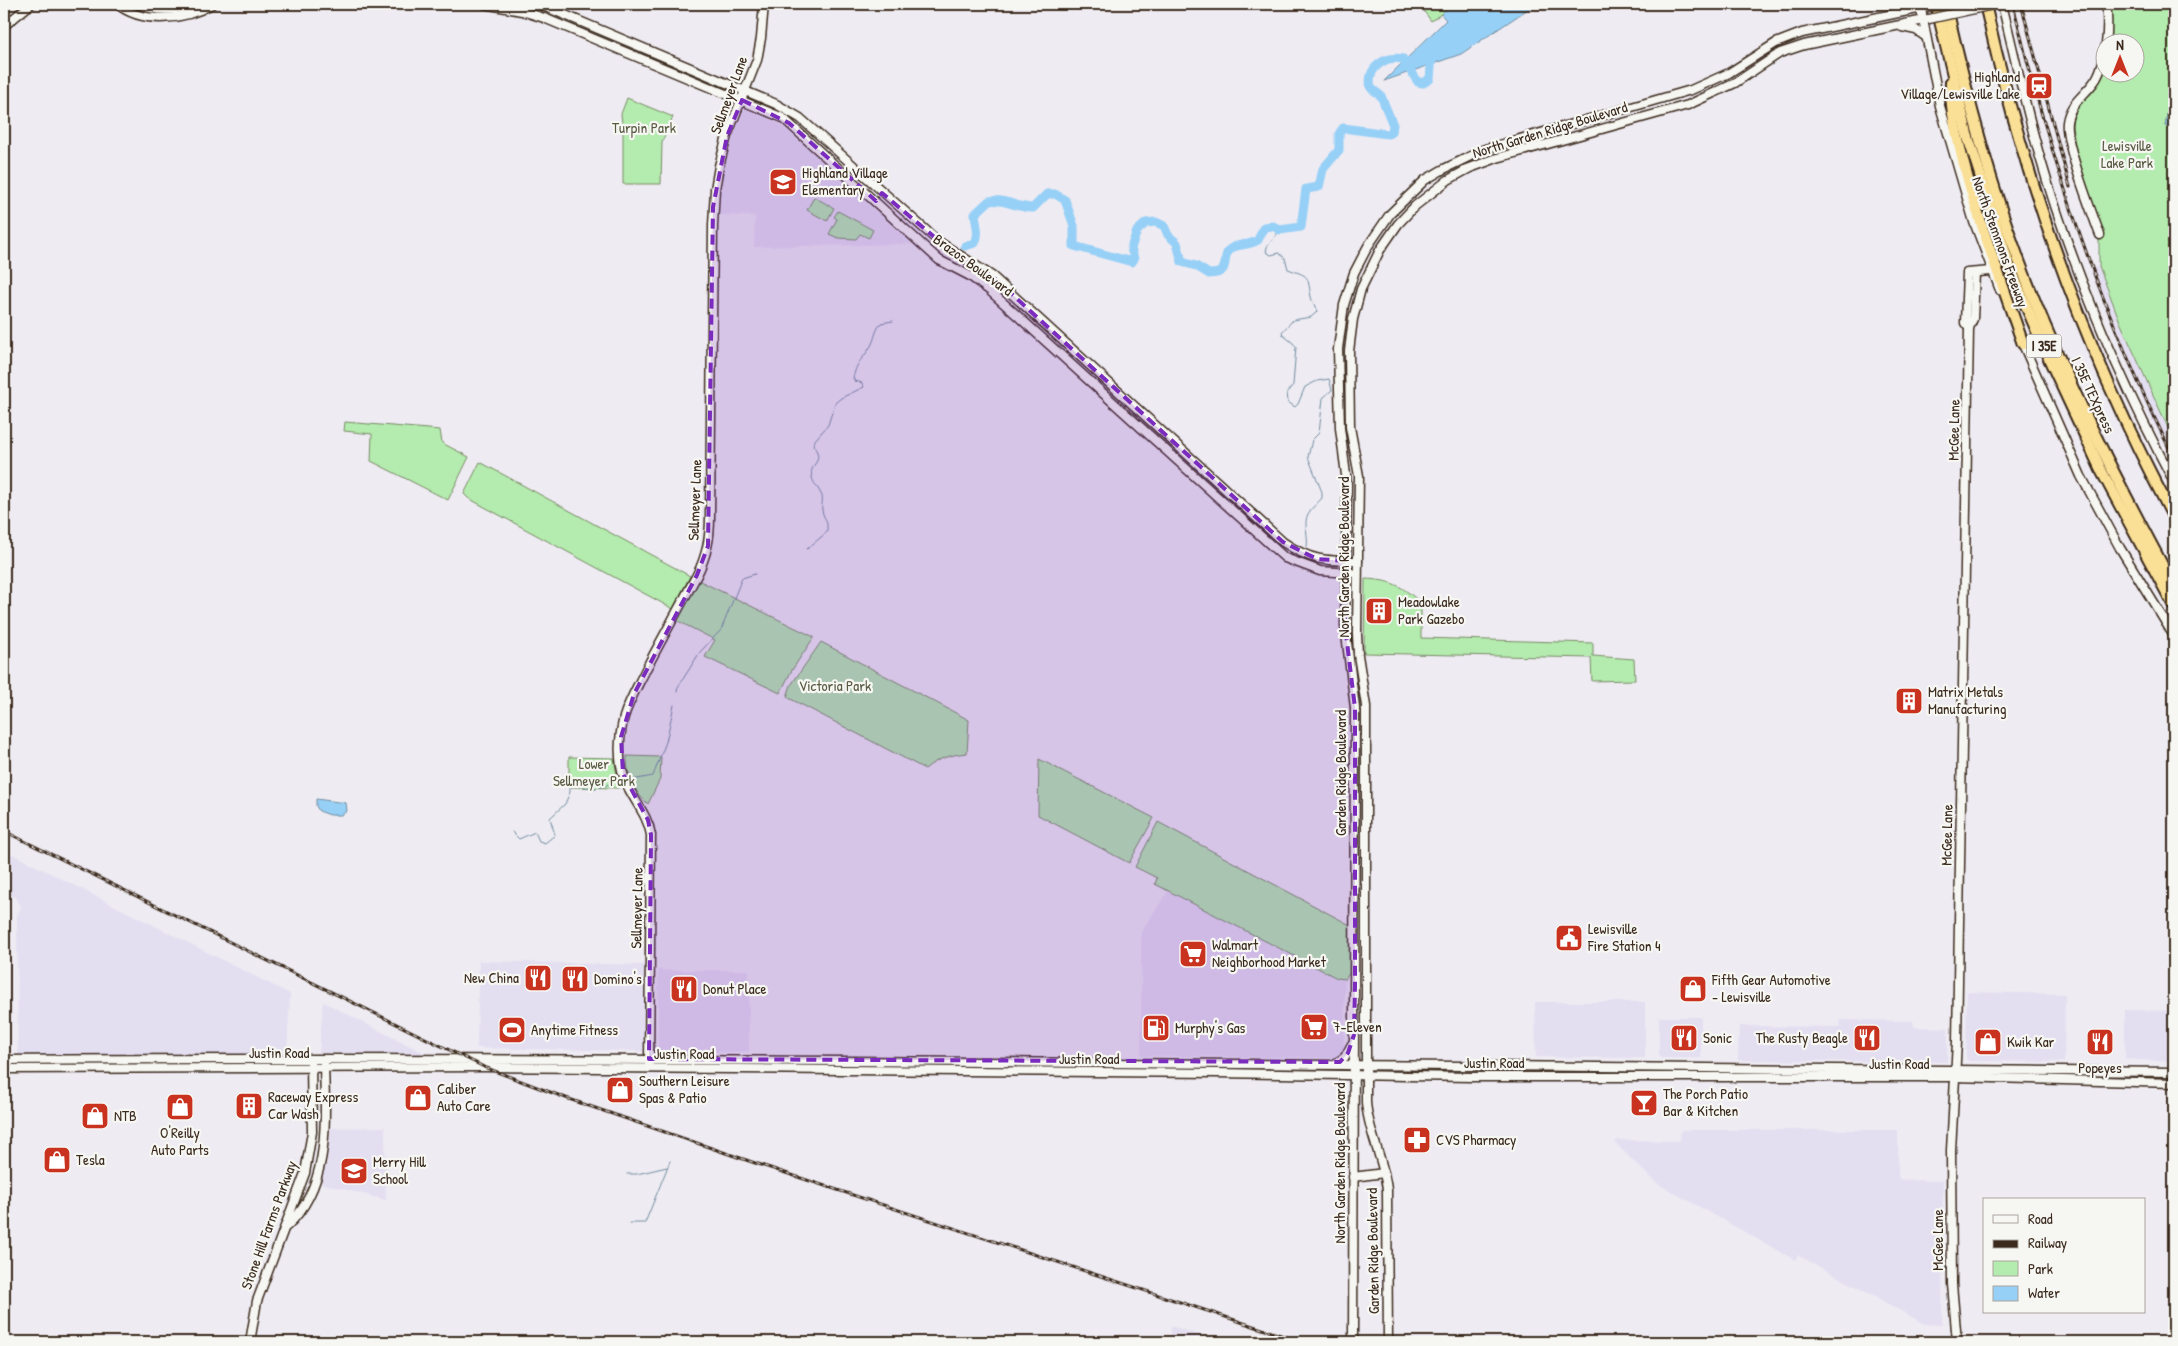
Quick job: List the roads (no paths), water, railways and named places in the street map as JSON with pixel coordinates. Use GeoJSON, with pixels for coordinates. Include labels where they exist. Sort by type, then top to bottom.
{"type":"FeatureCollection","features":[{"type":"Feature","properties":{"kind":"highway","name":"I 35E TEXpress"},"geometry":{"type":"LineString","coordinates":[[1945,4],[1967,94],[1992,179],[2021,266],[2053,344],[2110,466],[2174,587]]}},
{"type":"Feature","properties":{"kind":"highway"},"geometry":{"type":"LineString","coordinates":[[1995,4],[2016,126],[2059,265],[2114,400],[2137,449],[2174,518]]}},
{"type":"Feature","properties":{"kind":"highway","name":"North Stemmons Freeway"},"geometry":{"type":"LineString","coordinates":[[1926,6],[1952,71],[1977,169],[2017,284],[2102,472],[2174,606]]}},
{"type":"Feature","properties":{"kind":"highway"},"geometry":{"type":"LineString","coordinates":[[1952,71],[1950,97],[1969,182],[2023,344]]}},
{"type":"Feature","properties":{"kind":"highway"},"geometry":{"type":"LineString","coordinates":[[2156,554],[2174,578]]}},
{"type":"Feature","properties":{"kind":"main road"},"geometry":{"type":"LineString","coordinates":[[4,26],[31,4]]}},
{"type":"Feature","properties":{"kind":"main road"},"geometry":{"type":"LineString","coordinates":[[117,4],[145,16],[169,18],[193,13],[212,4]]}},
{"type":"Feature","properties":{"kind":"main road"},"geometry":{"type":"LineString","coordinates":[[137,4],[152,8],[171,9],[193,4]]}},
{"type":"Feature","properties":{"kind":"main road","name":"Brazos Boulevard"},"geometry":{"type":"LineString","coordinates":[[484,4],[522,11],[544,18],[742,100],[789,123],[876,200],[939,260],[970,276],[989,290],[1285,558],[1320,571],[1358,573]]}},
{"type":"Feature","properties":{"kind":"main road","name":"Brazos Boulevard"},"geometry":{"type":"LineString","coordinates":[[539,4],[776,104],[800,118],[882,193],[944,246],[992,276],[1283,542],[1300,553],[1317,559],[1358,561]]}},
{"type":"Feature","properties":{"kind":"main road","name":"Sellmeyer Lane"},"geometry":{"type":"LineString","coordinates":[[649,1068],[651,835],[648,820],[631,794],[623,774],[620,760],[621,737],[624,717],[634,694],[706,557],[710,517],[713,207],[716,180],[727,136],[746,91],[759,50],[764,4]]}},
{"type":"Feature","properties":{"kind":"main road"},"geometry":{"type":"LineString","coordinates":[[1896,14],[1910,4]]}},
{"type":"Feature","properties":{"kind":"main road","name":"North Garden Ridge Boulevard"},"geometry":{"type":"LineString","coordinates":[[1346,561],[1347,483],[1340,428],[1339,328],[1354,273],[1376,233],[1406,198],[1425,180],[1485,149],[1692,90],[1729,73],[1776,43],[1802,33],[1926,6],[1945,4]]}},
{"type":"Feature","properties":{"kind":"main road"},"geometry":{"type":"LineString","coordinates":[[1995,4],[2068,242],[2122,377],[2174,482]]}},
{"type":"Feature","properties":{"kind":"main road","name":"North Garden Ridge Boulevard"},"geometry":{"type":"LineString","coordinates":[[1366,956],[1366,706],[1358,654],[1359,476],[1350,427],[1350,351],[1353,319],[1361,289],[1374,261],[1391,233],[1415,206],[1448,180],[1482,163],[1688,104],[1735,83],[1780,53],[1804,45],[1995,4]]}},
{"type":"Feature","properties":{"kind":"main road"},"geometry":{"type":"LineString","coordinates":[[2100,235],[2070,146],[2067,125],[2073,106],[2095,81],[2102,67],[2106,4]]}},
{"type":"Feature","properties":{"kind":"main road","name":"North Stemmons Freeway"},"geometry":{"type":"LineString","coordinates":[[1926,6],[1926,36],[1949,138],[1991,271],[2081,476],[2120,548],[2174,636]]}},
{"type":"Feature","properties":{"kind":"main road"},"geometry":{"type":"LineString","coordinates":[[1895,26],[1916,30],[1926,36]]}},
{"type":"Feature","properties":{"kind":"main road"},"geometry":{"type":"LineString","coordinates":[[876,200],[882,193]]}},
{"type":"Feature","properties":{"kind":"main road","name":"McGee Lane"},"geometry":{"type":"LineString","coordinates":[[1957,1342],[1952,1267],[1952,1115],[1955,1068],[1969,328],[1973,320],[1971,273],[1991,271]]}},
{"type":"Feature","properties":{"kind":"main road"},"geometry":{"type":"LineString","coordinates":[[1136,425],[1145,415]]}},
{"type":"Feature","properties":{"kind":"main road","name":"Garden Ridge Boulevard"},"geometry":{"type":"LineString","coordinates":[[1346,561],[1345,626],[1355,708],[1355,985]]}},
{"type":"Feature","properties":{"kind":"main road"},"geometry":{"type":"LineString","coordinates":[[1355,959],[1366,956]]}},
{"type":"Feature","properties":{"kind":"main road","name":"Garden Ridge Boulevard"},"geometry":{"type":"LineString","coordinates":[[1366,956],[1365,1074],[1367,1117],[1384,1173],[1387,1198],[1388,1342]]}},
{"type":"Feature","properties":{"kind":"main road","name":"North Garden Ridge Boulevard"},"geometry":{"type":"LineString","coordinates":[[1353,1342],[1355,985]]}},
{"type":"Feature","properties":{"kind":"main road"},"geometry":{"type":"LineString","coordinates":[[1335,1064],[1348,1053],[1354,1035]]}},
{"type":"Feature","properties":{"kind":"main road","name":"Stone Hill Farms Parkway"},"geometry":{"type":"LineString","coordinates":[[250,1342],[257,1301],[305,1173],[312,1132],[311,1058]]}},
{"type":"Feature","properties":{"kind":"main road"},"geometry":{"type":"LineString","coordinates":[[286,1227],[296,1218],[312,1190],[324,1145],[324,1058]]}},
{"type":"Feature","properties":{"kind":"main road","name":"Justin Road"},"geometry":{"type":"LineString","coordinates":[[4,1069],[324,1058],[1955,1068],[2174,1072]]}},
{"type":"Feature","properties":{"kind":"main road","name":"Justin Road"},"geometry":{"type":"LineString","coordinates":[[4,1060],[311,1066],[1365,1074],[1473,1077],[1954,1077],[2174,1083]]}},
{"type":"Feature","properties":{"kind":"main road"},"geometry":{"type":"LineString","coordinates":[[704,1068],[707,1064],[739,1060]]}},
{"type":"Feature","properties":{"kind":"main road"},"geometry":{"type":"LineString","coordinates":[[1179,1063],[1179,1073]]}},
{"type":"Feature","properties":{"kind":"main road"},"geometry":{"type":"LineString","coordinates":[[1472,1066],[1473,1077]]}},
{"type":"Feature","properties":{"kind":"main road"},"geometry":{"type":"LineString","coordinates":[[1564,1066],[1565,1077]]}},
{"type":"Feature","properties":{"kind":"main road"},"geometry":{"type":"LineString","coordinates":[[1813,1067],[1813,1078]]}},
{"type":"Feature","properties":{"kind":"main road"},"geometry":{"type":"LineString","coordinates":[[312,1132],[325,1132]]}},
{"type":"Feature","properties":{"kind":"main road"},"geometry":{"type":"LineString","coordinates":[[1353,1178],[1384,1173]]}},
{"type":"Feature","properties":{"kind":"water"},"geometry":{"type":"Polygon","coordinates":[[[1451,4],[1475,6],[1477,4],[1589,4],[1567,7],[1531,7],[1461,54],[1384,81],[1446,20],[1441,14],[1451,4]]]}},
{"type":"Feature","properties":{"kind":"water"},"geometry":{"type":"Polygon","coordinates":[[[2174,79],[2174,130],[2165,125],[2174,79]]]}},
{"type":"Feature","properties":{"kind":"water"},"geometry":{"type":"Polygon","coordinates":[[[316,799],[346,803],[347,811],[341,815],[330,815],[319,811],[316,806],[316,799]]]}},
{"type":"Feature","properties":{"kind":"waterway"},"geometry":{"type":"LineString","coordinates":[[965,246],[975,243],[977,233],[975,214],[989,201],[995,200],[1033,208],[1047,194],[1055,194],[1065,200],[1074,226],[1074,246],[1132,262],[1134,259],[1131,248],[1137,231],[1146,223],[1156,222],[1164,226],[1168,235],[1177,243],[1182,262],[1196,266],[1209,274],[1221,271],[1224,268],[1227,252],[1237,246],[1258,240],[1264,227],[1273,226],[1280,230],[1301,227],[1306,189],[1319,187],[1323,169],[1339,150],[1339,134],[1343,128],[1388,134],[1392,132],[1393,125],[1381,96],[1371,88],[1371,74],[1378,64],[1390,59],[1403,59],[1418,82],[1423,83],[1430,79],[1432,54]]}},
{"type":"Feature","properties":{"kind":"waterway"},"geometry":{"type":"LineString","coordinates":[[1280,230],[1267,247],[1266,252],[1271,255],[1279,253],[1285,258],[1288,269],[1306,277],[1317,312],[1311,317],[1293,320],[1282,332],[1296,347],[1293,385],[1287,392],[1288,402],[1295,407],[1305,387],[1317,381],[1329,379],[1332,390],[1323,398],[1319,433],[1312,440],[1308,457],[1322,492],[1322,498],[1308,514],[1306,525],[1307,547]]}},
{"type":"Feature","properties":{"kind":"waterway"},"geometry":{"type":"LineString","coordinates":[[807,549],[827,532],[822,510],[822,496],[811,472],[818,456],[813,445],[828,425],[835,403],[864,387],[862,383],[855,381],[853,378],[856,367],[871,346],[881,323],[893,321]]}},
{"type":"Feature","properties":{"kind":"waterway"},"geometry":{"type":"LineString","coordinates":[[677,692],[678,687],[700,652],[721,630],[742,578],[755,574]]}},
{"type":"Feature","properties":{"kind":"waterway"},"geometry":{"type":"LineString","coordinates":[[632,780],[653,776],[666,742],[674,705]]}},
{"type":"Feature","properties":{"kind":"waterway"},"geometry":{"type":"LineString","coordinates":[[512,832],[519,839],[535,832],[539,841],[545,843],[555,835],[550,818],[565,804],[570,792],[570,784],[575,783],[593,789],[613,783]]}},
{"type":"Feature","properties":{"kind":"waterway"},"geometry":{"type":"LineString","coordinates":[[630,1223],[645,1223],[670,1161]]}},
{"type":"Feature","properties":{"kind":"waterway"},"geometry":{"type":"LineString","coordinates":[[627,1174],[637,1174],[667,1167]]}},
{"type":"Feature","properties":{"kind":"railway"},"geometry":{"type":"LineString","coordinates":[[2013,4],[2044,121],[2080,236],[2124,348],[2174,458]]}},
{"type":"Feature","properties":{"kind":"railway"},"geometry":{"type":"LineString","coordinates":[[2021,4],[2070,187]]}},
{"type":"Feature","properties":{"kind":"railway"},"geometry":{"type":"LineString","coordinates":[[4,831],[484,1067],[566,1098],[752,1162],[1302,1342]]}},
{"type":"Feature","properties":{"kind":"place","name":"Highland Village/Lewisville Lake"},"geometry":{"type":"Point","coordinates":[2039,86]}},
{"type":"Feature","properties":{"kind":"place","name":"Highland Village Elementary"},"geometry":{"type":"Point","coordinates":[783,182]}},
{"type":"Feature","properties":{"kind":"place","name":"Meadowlake Park Gazebo"},"geometry":{"type":"Point","coordinates":[1379,611]}},
{"type":"Feature","properties":{"kind":"place","name":"Matrix Metals Manufacturing"},"geometry":{"type":"Point","coordinates":[1909,701]}},
{"type":"Feature","properties":{"kind":"place","name":"Lewisville Fire Station 4"},"geometry":{"type":"Point","coordinates":[1569,938]}},
{"type":"Feature","properties":{"kind":"place","name":"Walmart Neighborhood Market"},"geometry":{"type":"Point","coordinates":[1193,954]}},
{"type":"Feature","properties":{"kind":"place","name":"New China"},"geometry":{"type":"Point","coordinates":[538,978]}},
{"type":"Feature","properties":{"kind":"place","name":"Domino's"},"geometry":{"type":"Point","coordinates":[575,979]}},
{"type":"Feature","properties":{"kind":"place","name":"Donut Place"},"geometry":{"type":"Point","coordinates":[684,989]}},
{"type":"Feature","properties":{"kind":"place","name":"Fifth Gear Automotive - Lewisville"},"geometry":{"type":"Point","coordinates":[1693,989]}},
{"type":"Feature","properties":{"kind":"place","name":"7-Eleven"},"geometry":{"type":"Point","coordinates":[1314,1027]}},
{"type":"Feature","properties":{"kind":"place","name":"Murphy's Gas"},"geometry":{"type":"Point","coordinates":[1156,1028]}},
{"type":"Feature","properties":{"kind":"place","name":"Anytime Fitness"},"geometry":{"type":"Point","coordinates":[512,1030]}},
{"type":"Feature","properties":{"kind":"place","name":"Sonic"},"geometry":{"type":"Point","coordinates":[1684,1038]}},
{"type":"Feature","properties":{"kind":"place","name":"The Rusty Beagle"},"geometry":{"type":"Point","coordinates":[1867,1038]}},
{"type":"Feature","properties":{"kind":"place","name":"Kwik Kar"},"geometry":{"type":"Point","coordinates":[1988,1042]}},
{"type":"Feature","properties":{"kind":"place","name":"Popeyes"},"geometry":{"type":"Point","coordinates":[2100,1042]}},
{"type":"Feature","properties":{"kind":"place","name":"Southern Leisure Spas & Patio"},"geometry":{"type":"Point","coordinates":[620,1090]}},
{"type":"Feature","properties":{"kind":"place","name":"Caliber Auto Care"},"geometry":{"type":"Point","coordinates":[418,1098]}},
{"type":"Feature","properties":{"kind":"place","name":"The Porch Patio Bar & Kitchen"},"geometry":{"type":"Point","coordinates":[1644,1103]}},
{"type":"Feature","properties":{"kind":"place","name":"Raceway Express Car Wash"},"geometry":{"type":"Point","coordinates":[249,1106]}},
{"type":"Feature","properties":{"kind":"place","name":"O'Reilly Auto Parts"},"geometry":{"type":"Point","coordinates":[180,1107]}},
{"type":"Feature","properties":{"kind":"place","name":"NTB"},"geometry":{"type":"Point","coordinates":[95,1116]}},
{"type":"Feature","properties":{"kind":"place","name":"CVS Pharmacy"},"geometry":{"type":"Point","coordinates":[1417,1140]}},
{"type":"Feature","properties":{"kind":"place","name":"Tesla"},"geometry":{"type":"Point","coordinates":[57,1160]}},
{"type":"Feature","properties":{"kind":"place","name":"Merry Hill School"},"geometry":{"type":"Point","coordinates":[354,1171]}},
{"type":"Feature","properties":{"kind":"park label","name":"Turpin Park"},"geometry":{"type":"Point","coordinates":[644,128]}},
{"type":"Feature","properties":{"kind":"park label","name":"Lewisville Lake Park"},"geometry":{"type":"Point","coordinates":[2127,154]}},
{"type":"Feature","properties":{"kind":"park label","name":"Victoria Park"},"geometry":{"type":"Point","coordinates":[835,686]}},
{"type":"Feature","properties":{"kind":"park label","name":"Lower Sellmeyer Park"},"geometry":{"type":"Point","coordinates":[594,772]}}]}
